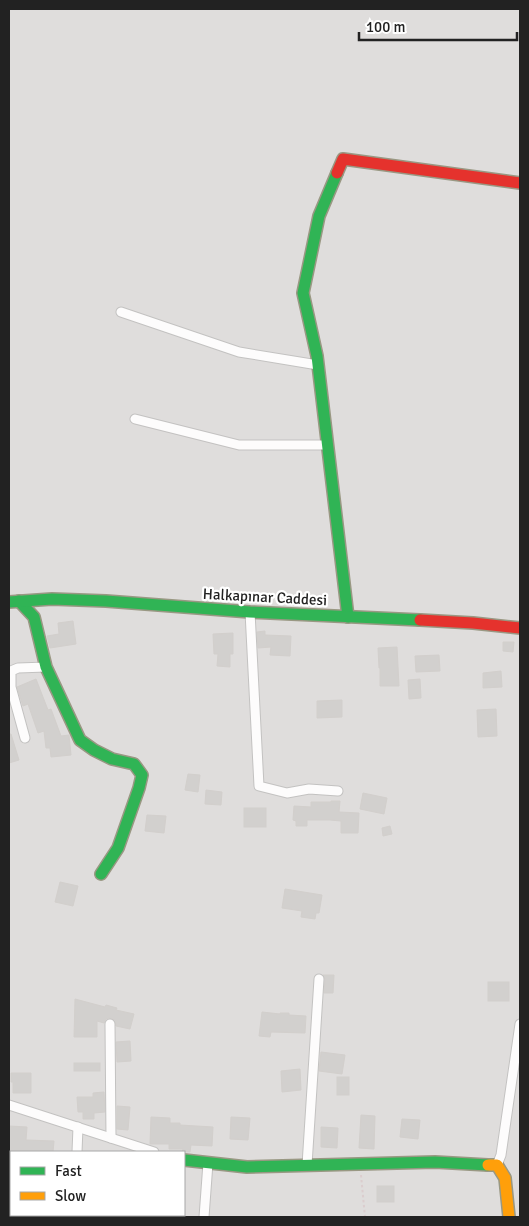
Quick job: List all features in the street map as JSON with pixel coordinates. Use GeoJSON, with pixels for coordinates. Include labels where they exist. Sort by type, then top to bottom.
{"type":"FeatureCollection","features":[{"type":"Feature","properties":{"kind":"street"},"geometry":{"type":"LineString","coordinates":[[348,617],[318,364],[303,293],[318,216],[343,159],[520,183]]}},
{"type":"Feature","properties":{"kind":"street"},"geometry":{"type":"LineString","coordinates":[[121,312],[239,352],[318,364]]}},
{"type":"Feature","properties":{"kind":"street"},"geometry":{"type":"LineString","coordinates":[[135,419],[239,445],[327,445]]}},
{"type":"Feature","properties":{"kind":"street","name":"Halkapınar Caddesi"},"geometry":{"type":"LineString","coordinates":[[14,601],[88,600],[250,612],[474,623],[520,628]]}},
{"type":"Feature","properties":{"kind":"street"},"geometry":{"type":"LineString","coordinates":[[14,601],[34,617],[46,667],[80,740],[112,759],[134,764],[142,775],[118,848],[101,874]]}},
{"type":"Feature","properties":{"kind":"street"},"geometry":{"type":"LineString","coordinates":[[250,612],[259,786],[287,793],[309,789],[338,791]]}},
{"type":"Feature","properties":{"kind":"street"},"geometry":{"type":"LineString","coordinates":[[25,738],[11,688],[11,671],[18,668],[46,667]]}},
{"type":"Feature","properties":{"kind":"street"},"geometry":{"type":"LineString","coordinates":[[308,1165],[319,979]]}},
{"type":"Feature","properties":{"kind":"street"},"geometry":{"type":"LineString","coordinates":[[110,1024],[111,1138]]}},
{"type":"Feature","properties":{"kind":"street"},"geometry":{"type":"LineString","coordinates":[[497,1165],[502,1155],[520,1024]]}},
{"type":"Feature","properties":{"kind":"street"},"geometry":{"type":"LineString","coordinates":[[9,1104],[151,1151]]}},
{"type":"Feature","properties":{"kind":"street"},"geometry":{"type":"LineString","coordinates":[[77,1151],[78,1127]]}},
{"type":"Feature","properties":{"kind":"street"},"geometry":{"type":"LineString","coordinates":[[185,1160],[247,1167],[435,1162],[497,1165]]}},
{"type":"Feature","properties":{"kind":"street"},"geometry":{"type":"LineString","coordinates":[[204,1217],[208,1163]]}},
{"type":"Feature","properties":{"kind":"street"},"geometry":{"type":"LineString","coordinates":[[497,1165],[505,1178],[509,1217]]}},
{"type":"Feature","properties":{"kind":"path"},"geometry":{"type":"LineString","coordinates":[[360,1164],[364,1217]]}},
{"type":"Feature","properties":{"kind":"shaded area"},"geometry":{"type":"Polygon","coordinates":[[[9,9],[520,9],[520,1217],[9,1217],[9,9]]]}},
{"type":"Feature","properties":{"kind":"building"},"geometry":{"type":"Polygon","coordinates":[[[73,621],[76,644],[50,648],[47,636],[59,634],[58,623],[73,621]]]}},
{"type":"Feature","properties":{"kind":"building"},"geometry":{"type":"Polygon","coordinates":[[[265,631],[265,635],[291,636],[290,656],[270,655],[271,647],[258,648],[257,632],[265,631]]]}},
{"type":"Feature","properties":{"kind":"building"},"geometry":{"type":"Polygon","coordinates":[[[233,633],[233,654],[230,654],[230,667],[217,666],[218,654],[214,654],[213,634],[233,633]]]}},
{"type":"Feature","properties":{"kind":"building"},"geometry":{"type":"Polygon","coordinates":[[[503,642],[514,642],[513,652],[503,651],[503,642]]]}},
{"type":"Feature","properties":{"kind":"building"},"geometry":{"type":"Polygon","coordinates":[[[397,647],[399,686],[380,686],[378,648],[397,647]]]}},
{"type":"Feature","properties":{"kind":"building"},"geometry":{"type":"Polygon","coordinates":[[[439,655],[440,671],[416,672],[415,656],[439,655]]]}},
{"type":"Feature","properties":{"kind":"building"},"geometry":{"type":"Polygon","coordinates":[[[501,671],[502,687],[483,688],[483,673],[501,671]]]}},
{"type":"Feature","properties":{"kind":"building"},"geometry":{"type":"Polygon","coordinates":[[[36,679],[48,710],[51,709],[61,736],[69,735],[71,755],[51,757],[50,748],[46,748],[44,731],[38,733],[28,704],[23,706],[17,687],[36,679]]]}},
{"type":"Feature","properties":{"kind":"building"},"geometry":{"type":"Polygon","coordinates":[[[420,679],[421,698],[409,699],[408,680],[420,679]]]}},
{"type":"Feature","properties":{"kind":"building"},"geometry":{"type":"Polygon","coordinates":[[[342,700],[342,717],[317,718],[317,701],[342,700]]]}},
{"type":"Feature","properties":{"kind":"building"},"geometry":{"type":"Polygon","coordinates":[[[496,709],[497,736],[478,737],[477,710],[496,709]]]}},
{"type":"Feature","properties":{"kind":"building"},"geometry":{"type":"Polygon","coordinates":[[[9,734],[11,734],[19,760],[9,763],[9,734]]]}},
{"type":"Feature","properties":{"kind":"building"},"geometry":{"type":"Polygon","coordinates":[[[188,774],[200,775],[198,792],[185,790],[188,774]]]}},
{"type":"Feature","properties":{"kind":"building"},"geometry":{"type":"Polygon","coordinates":[[[206,790],[222,792],[221,805],[205,804],[206,790]]]}},
{"type":"Feature","properties":{"kind":"building"},"geometry":{"type":"Polygon","coordinates":[[[363,793],[387,798],[384,814],[360,809],[363,793]]]}},
{"type":"Feature","properties":{"kind":"building"},"geometry":{"type":"Polygon","coordinates":[[[340,801],[339,812],[359,813],[358,833],[341,833],[341,821],[307,820],[307,826],[296,826],[296,821],[293,820],[294,806],[311,807],[311,802],[340,801]]]}},
{"type":"Feature","properties":{"kind":"building"},"geometry":{"type":"Polygon","coordinates":[[[244,808],[266,808],[266,827],[244,827],[244,808]]]}},
{"type":"Feature","properties":{"kind":"building"},"geometry":{"type":"Polygon","coordinates":[[[147,815],[166,816],[164,833],[145,831],[147,815]]]}},
{"type":"Feature","properties":{"kind":"building"},"geometry":{"type":"Polygon","coordinates":[[[390,826],[392,834],[383,836],[382,828],[390,826]]]}},
{"type":"Feature","properties":{"kind":"building"},"geometry":{"type":"Polygon","coordinates":[[[60,882],[78,886],[73,906],[55,902],[60,882]]]}},
{"type":"Feature","properties":{"kind":"building"},"geometry":{"type":"Polygon","coordinates":[[[285,889],[322,895],[319,913],[316,913],[315,919],[301,917],[302,911],[282,908],[285,889]]]}},
{"type":"Feature","properties":{"kind":"building"},"geometry":{"type":"Polygon","coordinates":[[[323,975],[334,975],[333,993],[324,993],[325,979],[323,975]]]}},
{"type":"Feature","properties":{"kind":"building"},"geometry":{"type":"Polygon","coordinates":[[[488,982],[509,982],[509,1001],[488,1001],[488,982]]]}},
{"type":"Feature","properties":{"kind":"building"},"geometry":{"type":"Polygon","coordinates":[[[75,999],[105,1007],[106,1005],[117,1008],[116,1010],[134,1014],[130,1029],[116,1026],[115,1020],[109,1018],[104,1023],[97,1021],[97,1037],[74,1037],[75,999]]]}},
{"type":"Feature","properties":{"kind":"building"},"geometry":{"type":"Polygon","coordinates":[[[262,1012],[306,1016],[305,1033],[271,1032],[270,1037],[259,1036],[262,1012]]]}},
{"type":"Feature","properties":{"kind":"building"},"geometry":{"type":"Polygon","coordinates":[[[130,1041],[131,1061],[117,1062],[116,1042],[130,1041]]]}},
{"type":"Feature","properties":{"kind":"building"},"geometry":{"type":"Polygon","coordinates":[[[321,1052],[345,1055],[342,1074],[319,1071],[321,1052]]]}},
{"type":"Feature","properties":{"kind":"building"},"geometry":{"type":"Polygon","coordinates":[[[74,1063],[100,1063],[100,1071],[74,1071],[74,1063]]]}},
{"type":"Feature","properties":{"kind":"building"},"geometry":{"type":"Polygon","coordinates":[[[300,1069],[301,1090],[282,1092],[281,1071],[300,1069]]]}},
{"type":"Feature","properties":{"kind":"building"},"geometry":{"type":"Polygon","coordinates":[[[11,1073],[31,1073],[31,1093],[13,1093],[11,1073]]]}},
{"type":"Feature","properties":{"kind":"building"},"geometry":{"type":"Polygon","coordinates":[[[337,1077],[349,1077],[349,1095],[337,1095],[337,1077]]]}},
{"type":"Feature","properties":{"kind":"building"},"geometry":{"type":"Polygon","coordinates":[[[104,1092],[105,1112],[94,1113],[94,1119],[83,1119],[83,1112],[78,1112],[77,1097],[93,1097],[93,1093],[104,1092]]]}},
{"type":"Feature","properties":{"kind":"building"},"geometry":{"type":"Polygon","coordinates":[[[117,1106],[130,1107],[128,1130],[117,1129],[117,1106]]]}},
{"type":"Feature","properties":{"kind":"building"},"geometry":{"type":"Polygon","coordinates":[[[361,1115],[375,1116],[374,1149],[359,1148],[361,1115]]]}},
{"type":"Feature","properties":{"kind":"building"},"geometry":{"type":"Polygon","coordinates":[[[151,1117],[170,1118],[170,1123],[180,1123],[180,1125],[213,1127],[212,1146],[191,1145],[190,1152],[182,1151],[183,1149],[169,1149],[169,1144],[150,1144],[151,1117]]]}},
{"type":"Feature","properties":{"kind":"building"},"geometry":{"type":"Polygon","coordinates":[[[231,1117],[250,1118],[248,1140],[230,1139],[231,1117]]]}},
{"type":"Feature","properties":{"kind":"building"},"geometry":{"type":"Polygon","coordinates":[[[402,1119],[420,1120],[418,1139],[400,1137],[402,1119]]]}},
{"type":"Feature","properties":{"kind":"building"},"geometry":{"type":"Polygon","coordinates":[[[9,1126],[27,1127],[26,1140],[54,1141],[53,1151],[9,1152],[9,1126]]]}},
{"type":"Feature","properties":{"kind":"building"},"geometry":{"type":"Polygon","coordinates":[[[321,1127],[338,1128],[337,1148],[321,1147],[321,1127]]]}},
{"type":"Feature","properties":{"kind":"building"},"geometry":{"type":"Polygon","coordinates":[[[377,1186],[394,1186],[394,1202],[377,1202],[377,1186]]]}},
{"type":"Feature","properties":{"kind":"traffic: fast"},"geometry":{"type":"LineString","coordinates":[[337,173],[319,216],[303,293],[317,356],[348,617]]}},
{"type":"Feature","properties":{"kind":"traffic: fast"},"geometry":{"type":"LineString","coordinates":[[9,602],[52,599],[106,601],[250,612],[420,620]]}},
{"type":"Feature","properties":{"kind":"traffic: fast"},"geometry":{"type":"LineString","coordinates":[[19,601],[34,617],[46,667],[80,740],[112,759],[134,764],[142,775],[118,848],[101,874]]}},
{"type":"Feature","properties":{"kind":"traffic: fast"},"geometry":{"type":"LineString","coordinates":[[185,1160],[247,1167],[435,1162],[488,1165]]}},
{"type":"Feature","properties":{"kind":"traffic: slow"},"geometry":{"type":"LineString","coordinates":[[488,1165],[497,1165],[505,1178],[509,1217]]}},
{"type":"Feature","properties":{"kind":"traffic: jam"},"geometry":{"type":"LineString","coordinates":[[337,173],[343,159],[520,183]]}},
{"type":"Feature","properties":{"kind":"traffic: jam"},"geometry":{"type":"LineString","coordinates":[[420,620],[520,628]]}}]}
